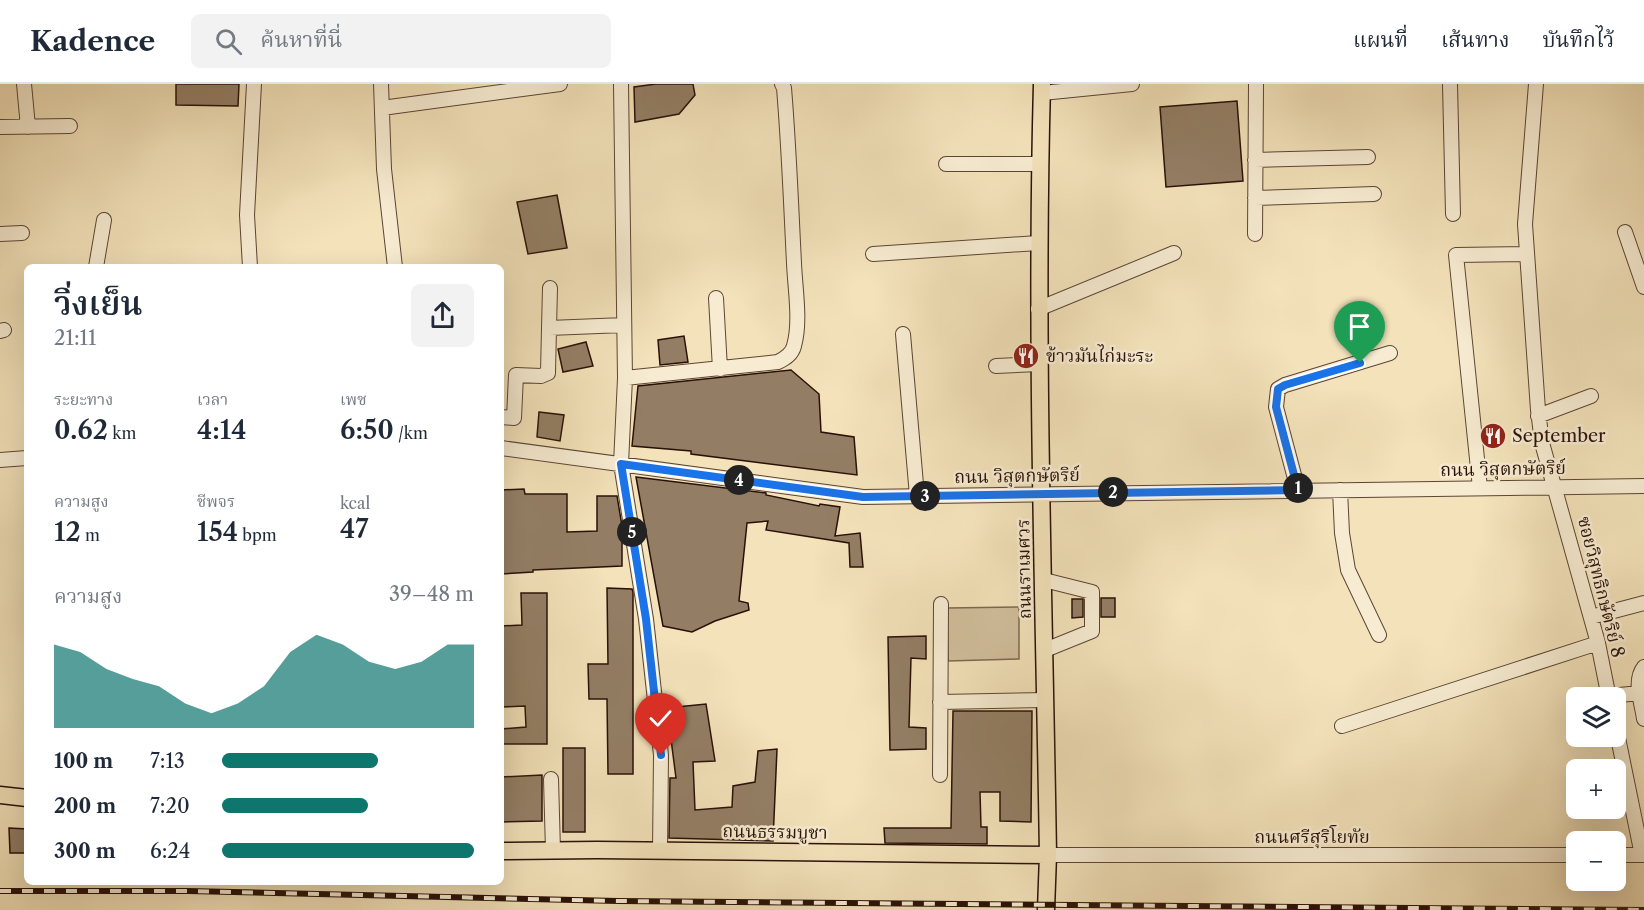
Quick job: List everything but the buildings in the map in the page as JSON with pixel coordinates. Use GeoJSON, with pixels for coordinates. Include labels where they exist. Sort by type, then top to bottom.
{"type":"FeatureCollection","features":[{"type":"Feature","properties":{"kind":"main road","name":"ถนนราเมศวร"},"geometry":{"type":"LineString","coordinates":[[1042,89],[1038,309],[1046,700],[1048,855],[1046,910]]}},
{"type":"Feature","properties":{"kind":"main road"},"geometry":{"type":"LineString","coordinates":[[0,795],[24,798]]}},
{"type":"Feature","properties":{"kind":"main road","name":"ถนนธรรมบูชา"},"geometry":{"type":"LineString","coordinates":[[504,851],[660,850],[1048,855]]}},
{"type":"Feature","properties":{"kind":"street"},"geometry":{"type":"LineString","coordinates":[[24,84],[28,127]]}},
{"type":"Feature","properties":{"kind":"street"},"geometry":{"type":"LineString","coordinates":[[250,264],[248,215],[254,84]]}},
{"type":"Feature","properties":{"kind":"street"},"geometry":{"type":"LineString","coordinates":[[381,84],[384,169],[395,264]]}},
{"type":"Feature","properties":{"kind":"street"},"geometry":{"type":"LineString","coordinates":[[382,108],[560,84]]}},
{"type":"Feature","properties":{"kind":"street"},"geometry":{"type":"LineString","coordinates":[[621,84],[625,378],[621,464],[646,619],[661,755],[660,850]]}},
{"type":"Feature","properties":{"kind":"street"},"geometry":{"type":"LineString","coordinates":[[625,378],[778,362],[788,357],[794,348],[797,332],[796,292],[788,136],[782,84]]}},
{"type":"Feature","properties":{"kind":"street"},"geometry":{"type":"LineString","coordinates":[[1042,89],[1132,84]]}},
{"type":"Feature","properties":{"kind":"street"},"geometry":{"type":"LineString","coordinates":[[1255,234],[1256,84]]}},
{"type":"Feature","properties":{"kind":"street"},"geometry":{"type":"LineString","coordinates":[[1450,84],[1453,214]]}},
{"type":"Feature","properties":{"kind":"street","name":"ซอยวิสุทธิกษัตริย์ 8"},"geometry":{"type":"LineString","coordinates":[[1536,84],[1526,194],[1526,254],[1538,416],[1542,443],[1556,486],[1598,643],[1607,687]]}},
{"type":"Feature","properties":{"kind":"street"},"geometry":{"type":"LineString","coordinates":[[0,127],[70,126]]}},
{"type":"Feature","properties":{"kind":"street"},"geometry":{"type":"LineString","coordinates":[[1255,160],[1368,157]]}},
{"type":"Feature","properties":{"kind":"street"},"geometry":{"type":"LineString","coordinates":[[946,164],[1040,164]]}},
{"type":"Feature","properties":{"kind":"street"},"geometry":{"type":"LineString","coordinates":[[1255,198],[1374,194]]}},
{"type":"Feature","properties":{"kind":"street"},"geometry":{"type":"LineString","coordinates":[[97,264],[104,220]]}},
{"type":"Feature","properties":{"kind":"street"},"geometry":{"type":"LineString","coordinates":[[1625,232],[1644,287]]}},
{"type":"Feature","properties":{"kind":"street"},"geometry":{"type":"LineString","coordinates":[[0,234],[22,233]]}},
{"type":"Feature","properties":{"kind":"street"},"geometry":{"type":"LineString","coordinates":[[873,254],[1038,243]]}},
{"type":"Feature","properties":{"kind":"street"},"geometry":{"type":"LineString","coordinates":[[1038,309],[1174,253]]}},
{"type":"Feature","properties":{"kind":"street"},"geometry":{"type":"LineString","coordinates":[[1480,488],[1456,255],[1526,254]]}},
{"type":"Feature","properties":{"kind":"street"},"geometry":{"type":"LineString","coordinates":[[504,417],[514,418],[516,375],[541,376],[548,373],[550,288]]}},
{"type":"Feature","properties":{"kind":"street"},"geometry":{"type":"LineString","coordinates":[[716,298],[720,369]]}},
{"type":"Feature","properties":{"kind":"street"},"geometry":{"type":"LineString","coordinates":[[549,328],[624,325]]}},
{"type":"Feature","properties":{"kind":"street"},"geometry":{"type":"LineString","coordinates":[[903,334],[917,496]]}},
{"type":"Feature","properties":{"kind":"street"},"geometry":{"type":"LineString","coordinates":[[1298,490],[1276,407],[1278,389],[1390,353]]}},
{"type":"Feature","properties":{"kind":"street"},"geometry":{"type":"LineString","coordinates":[[996,366],[1039,364]]}},
{"type":"Feature","properties":{"kind":"street"},"geometry":{"type":"LineString","coordinates":[[1538,416],[1591,396]]}},
{"type":"Feature","properties":{"kind":"street","name":"ถนน วิสุตกษัตริย์"},"geometry":{"type":"LineString","coordinates":[[504,448],[863,497],[1644,486]]}},
{"type":"Feature","properties":{"kind":"street"},"geometry":{"type":"LineString","coordinates":[[0,460],[24,458]]}},
{"type":"Feature","properties":{"kind":"street"},"geometry":{"type":"LineString","coordinates":[[1340,490],[1342,533],[1348,570],[1378,635]]}},
{"type":"Feature","properties":{"kind":"street"},"geometry":{"type":"LineString","coordinates":[[1044,580],[1092,592],[1092,631],[1045,650]]}},
{"type":"Feature","properties":{"kind":"street"},"geometry":{"type":"LineString","coordinates":[[1591,617],[1644,603]]}},
{"type":"Feature","properties":{"kind":"street"},"geometry":{"type":"LineString","coordinates":[[940,775],[941,604]]}},
{"type":"Feature","properties":{"kind":"street"},"geometry":{"type":"LineString","coordinates":[[1342,726],[1598,643]]}},
{"type":"Feature","properties":{"kind":"street"},"geometry":{"type":"LineString","coordinates":[[1644,667],[1640,672],[1644,719]]}},
{"type":"Feature","properties":{"kind":"street"},"geometry":{"type":"LineString","coordinates":[[1626,695],[1640,693]]}},
{"type":"Feature","properties":{"kind":"street"},"geometry":{"type":"LineString","coordinates":[[940,702],[1046,700]]}},
{"type":"Feature","properties":{"kind":"street"},"geometry":{"type":"LineString","coordinates":[[1620,747],[1643,855],[1626,855]]}},
{"type":"Feature","properties":{"kind":"street"},"geometry":{"type":"LineString","coordinates":[[551,779],[553,851]]}},
{"type":"Feature","properties":{"kind":"street","name":"ถนนศรีสุริโยทัย"},"geometry":{"type":"LineString","coordinates":[[1048,855],[1566,855]]}},
{"type":"Feature","properties":{"kind":"shaded area"},"geometry":{"type":"Polygon","coordinates":[[[1019,607],[1019,659],[948,661],[947,608],[1019,607]]]}},
{"type":"Feature","properties":{"kind":"railway"},"geometry":{"type":"LineString","coordinates":[[0,891],[188,891],[618,901],[1644,910]]}},
{"type":"Feature","properties":{"kind":"place","name":"ข้าวมันไก่มะระ"},"geometry":{"type":"Point","coordinates":[1026,356]}},
{"type":"Feature","properties":{"kind":"place","name":"September"},"geometry":{"type":"Point","coordinates":[1493,436]}},
{"type":"Feature","properties":{"kind":"route"},"geometry":{"type":"LineString","coordinates":[[661,755],[646,619],[621,464],[863,497],[1298,490],[1276,407],[1278,389],[1360,363]]}}]}
